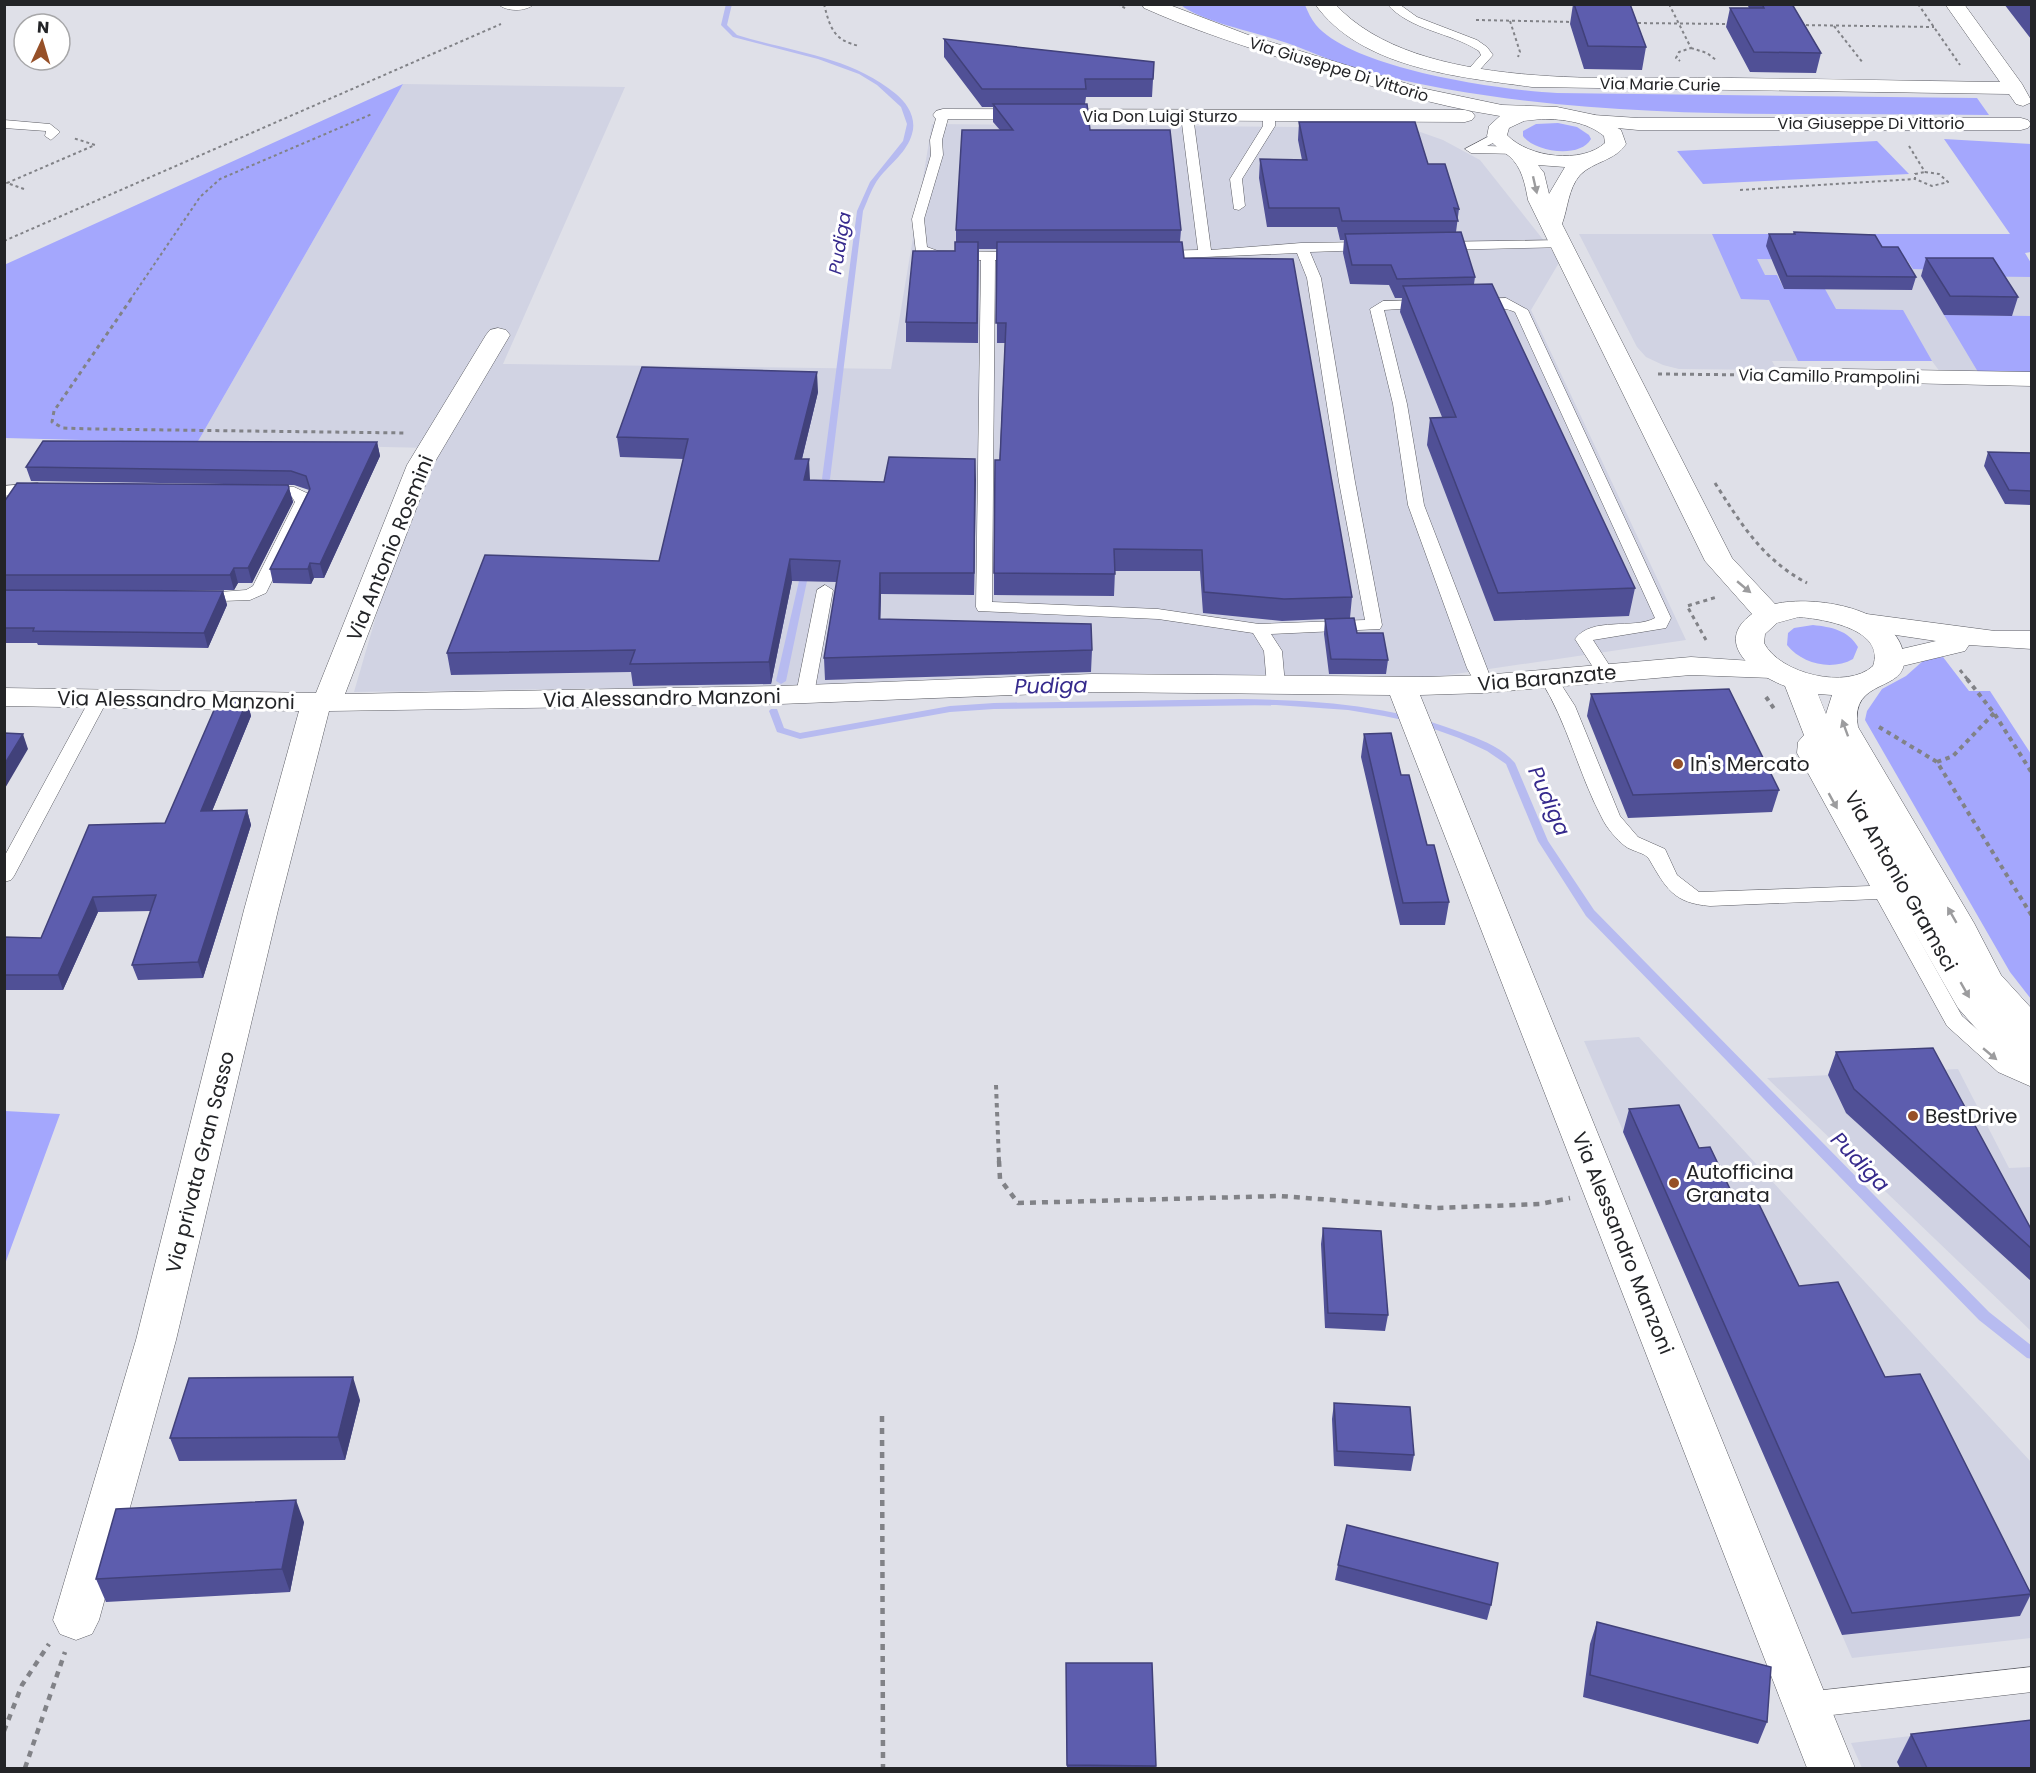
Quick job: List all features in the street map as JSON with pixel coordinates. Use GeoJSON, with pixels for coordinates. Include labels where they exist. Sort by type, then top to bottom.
{"type":"FeatureCollection","features":[{"type":"Feature","properties":{"kind":"street"},"geometry":{"type":"LineString","coordinates":[[507,4],[525,4]]}},
{"type":"Feature","properties":{"kind":"street","name":"Via Giuseppe Di Vittorio"},"geometry":{"type":"LineString","coordinates":[[1132,4],[1236,45],[1464,117],[1497,134],[1504,144],[1516,152]]}},
{"type":"Feature","properties":{"kind":"street","name":"Via Giuseppe Di Vittorio"},"geometry":{"type":"LineString","coordinates":[[1150,4],[1186,19],[1415,93],[1468,106],[1532,114],[1557,113],[1593,121],[1721,123],[2029,120]]}},
{"type":"Feature","properties":{"kind":"street"},"geometry":{"type":"LineString","coordinates":[[1170,4],[1186,19]]}},
{"type":"Feature","properties":{"kind":"street","name":"Via Marie Curie"},"geometry":{"type":"LineString","coordinates":[[1324,4],[1342,24],[1366,39],[1426,61],[1472,72],[1555,82],[1705,77],[2015,88]]}},
{"type":"Feature","properties":{"kind":"street"},"geometry":{"type":"LineString","coordinates":[[1954,4],[2015,88],[2029,120]]}},
{"type":"Feature","properties":{"kind":"street"},"geometry":{"type":"LineString","coordinates":[[1378,117],[1402,108],[1399,101],[1384,92]]}},
{"type":"Feature","properties":{"kind":"street","name":"Via Don Luigi Sturzo"},"geometry":{"type":"LineString","coordinates":[[943,115],[1378,117],[1440,114],[1464,117]]}},
{"type":"Feature","properties":{"kind":"street"},"geometry":{"type":"LineString","coordinates":[[1497,134],[1504,122],[1532,114]]}},
{"type":"Feature","properties":{"kind":"street"},"geometry":{"type":"LineString","coordinates":[[1593,121],[1614,134],[1616,144]]}},
{"type":"Feature","properties":{"kind":"street","name":"Via Giuseppe Di Vittorio"},"geometry":{"type":"LineString","coordinates":[[1589,159],[1607,153],[1616,144],[1652,134],[1721,123]]}},
{"type":"Feature","properties":{"kind":"street"},"geometry":{"type":"LineString","coordinates":[[1516,152],[1551,160],[1589,159]]}},
{"type":"Feature","properties":{"kind":"street"},"geometry":{"type":"LineString","coordinates":[[1516,152],[1533,173],[1539,200],[1642,403],[1682,492],[1719,561],[1730,576],[1760,602],[1767,615]]}},
{"type":"Feature","properties":{"kind":"street"},"geometry":{"type":"LineString","coordinates":[[1552,222],[1567,177],[1572,169],[1589,159]]}},
{"type":"Feature","properties":{"kind":"street","name":"Via Antonio Rosmini"},"geometry":{"type":"LineString","coordinates":[[322,702],[420,465],[498,335]]}},
{"type":"Feature","properties":{"kind":"street","name":"Via Camillo Prampolini"},"geometry":{"type":"LineString","coordinates":[[1781,375],[2031,379]]}},
{"type":"Feature","properties":{"kind":"street"},"geometry":{"type":"LineString","coordinates":[[1642,403],[1720,526],[1747,562],[1769,581],[1817,599],[1859,622],[1887,646],[1890,660]]}},
{"type":"Feature","properties":{"kind":"street"},"geometry":{"type":"LineString","coordinates":[[1750,641],[1751,631],[1757,622],[1767,615],[1799,608],[1817,599]]}},
{"type":"Feature","properties":{"kind":"street"},"geometry":{"type":"LineString","coordinates":[[1859,622],[1995,640]]}},
{"type":"Feature","properties":{"kind":"street"},"geometry":{"type":"LineString","coordinates":[[1860,684],[1881,674],[1890,660],[1943,646],[1995,640],[2031,640]]}},
{"type":"Feature","properties":{"kind":"street","name":"Via Baranzate"},"geometry":{"type":"LineString","coordinates":[[1691,666],[1720,656],[1750,641]]}},
{"type":"Feature","properties":{"kind":"street","name":"Via Antonio Gramsci"},"geometry":{"type":"LineString","coordinates":[[1750,641],[1761,660],[1785,675],[1810,710],[1816,732],[1970,999],[2020,1056],[2031,1063]]}},
{"type":"Feature","properties":{"kind":"street","name":"Via Baranzate"},"geometry":{"type":"LineString","coordinates":[[1319,685],[1413,713],[1484,684],[1691,666],[1785,675],[1841,687],[1860,684]]}},
{"type":"Feature","properties":{"kind":"street","name":"Via Antonio Gramsci"},"geometry":{"type":"LineString","coordinates":[[1860,684],[1845,697],[1841,715],[1843,727],[1957,923],[1987,982],[2031,1032]]}},
{"type":"Feature","properties":{"kind":"street","name":"Via Alessandro Manzoni"},"geometry":{"type":"LineString","coordinates":[[4,697],[322,702],[805,694],[967,686],[1319,685]]}},
{"type":"Feature","properties":{"kind":"street","name":"Via privata Gran Sasso"},"geometry":{"type":"LineString","coordinates":[[76,1620],[156,1340],[261,910],[322,702]]}},
{"type":"Feature","properties":{"kind":"street","name":"Via Alessandro Manzoni"},"geometry":{"type":"LineString","coordinates":[[1413,713],[1831,1768]]}},
{"type":"Feature","properties":{"kind":"lane"},"geometry":{"type":"LineString","coordinates":[[1392,4],[1411,19],[1483,49],[1487,55],[1472,72]]}},
{"type":"Feature","properties":{"kind":"lane"},"geometry":{"type":"LineString","coordinates":[[943,115],[936,140],[937,155],[918,219],[921,249],[936,255],[1032,256]]}},
{"type":"Feature","properties":{"kind":"lane"},"geometry":{"type":"LineString","coordinates":[[1187,116],[1204,255]]}},
{"type":"Feature","properties":{"kind":"lane"},"geometry":{"type":"LineString","coordinates":[[1239,206],[1236,179],[1269,126],[1269,116]]}},
{"type":"Feature","properties":{"kind":"lane"},"geometry":{"type":"LineString","coordinates":[[4,124],[50,128],[54,132],[51,135]]}},
{"type":"Feature","properties":{"kind":"lane"},"geometry":{"type":"LineString","coordinates":[[1497,134],[1467,150],[1516,152]]}},
{"type":"Feature","properties":{"kind":"lane"},"geometry":{"type":"LineString","coordinates":[[1420,246],[1563,244]]}},
{"type":"Feature","properties":{"kind":"lane"},"geometry":{"type":"LineString","coordinates":[[1147,255],[1204,255],[1301,247],[1384,246]]}},
{"type":"Feature","properties":{"kind":"lane"},"geometry":{"type":"LineString","coordinates":[[988,255],[984,607],[1158,614],[1259,629],[1374,625],[1347,482],[1314,278],[1301,247]]}},
{"type":"Feature","properties":{"kind":"lane"},"geometry":{"type":"LineString","coordinates":[[1462,303],[1506,302],[1521,310],[1663,618],[1660,624],[1589,634],[1584,639],[1606,674]]}},
{"type":"Feature","properties":{"kind":"lane"},"geometry":{"type":"LineString","coordinates":[[1440,303],[1383,305],[1377,309],[1400,404],[1416,505],[1484,684]]}},
{"type":"Feature","properties":{"kind":"lane"},"geometry":{"type":"LineString","coordinates":[[4,490],[59,489]]}},
{"type":"Feature","properties":{"kind":"lane"},"geometry":{"type":"LineString","coordinates":[[180,598],[226,598],[250,595],[260,589],[303,502],[303,495],[294,492],[247,491]]}},
{"type":"Feature","properties":{"kind":"lane"},"geometry":{"type":"LineString","coordinates":[[805,694],[825,590]]}},
{"type":"Feature","properties":{"kind":"lane"},"geometry":{"type":"LineString","coordinates":[[1259,629],[1273,651],[1276,685]]}},
{"type":"Feature","properties":{"kind":"lane"},"geometry":{"type":"LineString","coordinates":[[1549,679],[1566,706],[1611,818],[1631,841],[1658,853],[1659,862],[1682,891],[1697,899],[1710,900],[1883,892]]}},
{"type":"Feature","properties":{"kind":"lane"},"geometry":{"type":"LineString","coordinates":[[4,876],[99,699]]}},
{"type":"Feature","properties":{"kind":"lane"},"geometry":{"type":"LineString","coordinates":[[1816,732],[1807,742],[1806,753],[1954,1021],[2006,1067],[2031,1079]]}},
{"type":"Feature","properties":{"kind":"lane"},"geometry":{"type":"LineString","coordinates":[[1806,1705],[2031,1679]]}},
{"type":"Feature","properties":{"kind":"path"},"geometry":{"type":"LineString","coordinates":[[824,4],[835,37],[843,42],[860,46]]}},
{"type":"Feature","properties":{"kind":"path"},"geometry":{"type":"LineString","coordinates":[[1669,4],[1691,48],[1716,59],[1705,77],[1676,58],[1679,52],[1691,48]]}},
{"type":"Feature","properties":{"kind":"path"},"geometry":{"type":"LineString","coordinates":[[1918,4],[1963,69]]}},
{"type":"Feature","properties":{"kind":"path"},"geometry":{"type":"LineString","coordinates":[[1475,20],[1578,22]]}},
{"type":"Feature","properties":{"kind":"path"},"geometry":{"type":"LineString","coordinates":[[1510,21],[1520,52],[1516,60]]}},
{"type":"Feature","properties":{"kind":"path"},"geometry":{"type":"LineString","coordinates":[[1623,22],[1738,24]]}},
{"type":"Feature","properties":{"kind":"path"},"geometry":{"type":"LineString","coordinates":[[4,241],[503,23]]}},
{"type":"Feature","properties":{"kind":"path"},"geometry":{"type":"LineString","coordinates":[[1798,25],[1934,27]]}},
{"type":"Feature","properties":{"kind":"path"},"geometry":{"type":"LineString","coordinates":[[1833,26],[1865,67]]}},
{"type":"Feature","properties":{"kind":"path"},"geometry":{"type":"LineString","coordinates":[[372,114],[220,179],[200,197],[54,411],[52,422],[63,428],[91,429],[439,434]]}},
{"type":"Feature","properties":{"kind":"path"},"geometry":{"type":"LineString","coordinates":[[1740,190],[1915,179],[1932,186],[1948,182],[1945,176],[1932,172],[1920,172],[1914,176],[1915,179]]}},
{"type":"Feature","properties":{"kind":"path","name":"Via Camillo Prampolini"},"geometry":{"type":"LineString","coordinates":[[1627,374],[1781,375]]}},
{"type":"Feature","properties":{"kind":"path"},"geometry":{"type":"LineString","coordinates":[[1713,479],[1755,545],[1771,562],[1817,599]]}},
{"type":"Feature","properties":{"kind":"path"},"geometry":{"type":"LineString","coordinates":[[1959,668],[1994,713],[2031,773]]}},
{"type":"Feature","properties":{"kind":"path"},"geometry":{"type":"LineString","coordinates":[[1937,762],[1953,756],[1994,713]]}},
{"type":"Feature","properties":{"kind":"path"},"geometry":{"type":"LineString","coordinates":[[1874,725],[1937,762],[2031,916]]}},
{"type":"Feature","properties":{"kind":"path"},"geometry":{"type":"LineString","coordinates":[[996,1085],[1000,1179],[1018,1203],[1280,1196],[1437,1208],[1540,1204],[1602,1190]]}},
{"type":"Feature","properties":{"kind":"path"},"geometry":{"type":"LineString","coordinates":[[882,1416],[883,1768]]}},
{"type":"Feature","properties":{"kind":"path"},"geometry":{"type":"LineString","coordinates":[[4,1731],[14,1701],[30,1667],[54,1637],[76,1620]]}},
{"type":"Feature","properties":{"kind":"path"},"geometry":{"type":"LineString","coordinates":[[26,1768],[76,1620]]}},
{"type":"Feature","properties":{"kind":"shaded area"},"geometry":{"type":"Polygon","coordinates":[[[1181,5],[1305,5],[1316,25],[1335,40],[1361,54],[1429,74],[1500,87],[1557,93],[1977,98],[1989,115],[1674,112],[1519,100],[1441,88],[1363,71],[1287,43],[1202,17],[1181,5]]]}},
{"type":"Feature","properties":{"kind":"shaded area"},"geometry":{"type":"Polygon","coordinates":[[[403,84],[625,87],[503,364],[891,369],[932,124],[1409,128],[1443,140],[1480,160],[1560,261],[1531,310],[1686,640],[1435,677],[354,692],[420,465],[431,448],[197,443],[403,84]]]}},
{"type":"Feature","properties":{"kind":"shaded area"},"geometry":{"type":"Polygon","coordinates":[[[403,84],[197,443],[5,438],[4,265],[403,84]]]}},
{"type":"Feature","properties":{"kind":"shaded area"},"geometry":{"type":"Polygon","coordinates":[[[1558,123],[1577,127],[1591,139],[1577,149],[1557,151],[1537,146],[1523,136],[1523,131],[1536,124],[1558,123]]]}},
{"type":"Feature","properties":{"kind":"shaded area"},"geometry":{"type":"Polygon","coordinates":[[[1944,139],[2031,144],[2031,252],[2025,253],[2031,263],[2031,277],[1948,276],[1944,270],[1913,269],[1907,260],[1757,259],[1765,275],[1777,275],[1784,289],[1825,289],[1836,309],[1903,310],[1932,361],[1798,361],[1769,300],[1741,299],[1712,234],[2010,234],[1944,139]]]}},
{"type":"Feature","properties":{"kind":"shaded area"},"geometry":{"type":"Polygon","coordinates":[[[1877,141],[1909,174],[1703,184],[1677,151],[1877,141]]]}},
{"type":"Feature","properties":{"kind":"shaded area"},"geometry":{"type":"Polygon","coordinates":[[[1579,234],[2010,234],[2031,263],[2031,372],[1940,372],[1932,361],[1772,361],[1777,370],[1679,369],[1663,365],[1646,357],[1637,347],[1579,234]]]}},
{"type":"Feature","properties":{"kind":"shaded area"},"geometry":{"type":"Polygon","coordinates":[[[1944,315],[2031,316],[2031,372],[1978,372],[1944,315]]]}},
{"type":"Feature","properties":{"kind":"shaded area"},"geometry":{"type":"Polygon","coordinates":[[[1813,625],[1833,628],[1854,641],[1858,647],[1853,659],[1836,665],[1818,664],[1793,652],[1787,645],[1788,633],[1794,628],[1813,625]]]}},
{"type":"Feature","properties":{"kind":"shaded area"},"geometry":{"type":"Polygon","coordinates":[[[1943,657],[1969,691],[1990,691],[2031,754],[2031,999],[2010,972],[1865,720],[1867,711],[1882,689],[1906,676],[1924,660],[1943,657]]]}},
{"type":"Feature","properties":{"kind":"shaded area"},"geometry":{"type":"Polygon","coordinates":[[[1639,1037],[2031,1462],[2031,1638],[1852,1658],[1584,1041],[1639,1037]]]}},
{"type":"Feature","properties":{"kind":"shaded area"},"geometry":{"type":"Polygon","coordinates":[[[1958,1069],[2009,1168],[2031,1167],[2031,1331],[1767,1078],[1958,1069]]]}},
{"type":"Feature","properties":{"kind":"shaded area"},"geometry":{"type":"Polygon","coordinates":[[[4,1111],[60,1114],[5,1264],[4,1111]]]}},
{"type":"Feature","properties":{"kind":"shaded area"},"geometry":{"type":"Polygon","coordinates":[[[2031,1722],[2031,1768],[1862,1768],[1851,1743],[2031,1722]]]}},
{"type":"Feature","properties":{"kind":"building"},"geometry":{"type":"Polygon","coordinates":[[[1574,4],[1630,4],[1646,47],[1588,46],[1574,4]]]}},
{"type":"Feature","properties":{"kind":"building"},"geometry":{"type":"Polygon","coordinates":[[[1762,4],[1792,4],[1821,53],[1754,52],[1730,8],[1764,8],[1762,4]]]}},
{"type":"Feature","properties":{"kind":"building"},"geometry":{"type":"Polygon","coordinates":[[[944,39],[1154,62],[1153,79],[1085,79],[1086,89],[982,89],[944,39]]]}},
{"type":"Feature","properties":{"kind":"building"},"geometry":{"type":"Polygon","coordinates":[[[993,104],[1087,104],[1090,130],[1170,130],[1181,230],[956,230],[962,130],[1013,130],[993,104]]]}},
{"type":"Feature","properties":{"kind":"building"},"geometry":{"type":"Polygon","coordinates":[[[1299,122],[1415,122],[1428,164],[1445,164],[1459,209],[1454,208],[1458,221],[1342,221],[1339,208],[1269,208],[1260,159],[1307,160],[1299,122]]]}},
{"type":"Feature","properties":{"kind":"building"},"geometry":{"type":"Polygon","coordinates":[[[1461,232],[1475,277],[1397,279],[1391,265],[1352,265],[1345,234],[1461,232]]]}},
{"type":"Feature","properties":{"kind":"building"},"geometry":{"type":"Polygon","coordinates":[[[1794,232],[1875,235],[1882,247],[1898,247],[1916,277],[1787,276],[1769,234],[1795,234],[1794,232]]]}},
{"type":"Feature","properties":{"kind":"building"},"geometry":{"type":"Polygon","coordinates":[[[955,242],[978,242],[977,323],[906,322],[913,251],[955,251],[955,242]]]}},
{"type":"Feature","properties":{"kind":"building"},"geometry":{"type":"Polygon","coordinates":[[[997,242],[1182,242],[1184,258],[1293,259],[1352,597],[1284,599],[1204,592],[1202,550],[1114,549],[1115,574],[994,573],[995,460],[1000,460],[1006,323],[996,323],[997,242]]]}},
{"type":"Feature","properties":{"kind":"building"},"geometry":{"type":"Polygon","coordinates":[[[1926,258],[1993,258],[2018,297],[1950,296],[1926,258]]]}},
{"type":"Feature","properties":{"kind":"building"},"geometry":{"type":"Polygon","coordinates":[[[1492,284],[1635,588],[1498,593],[1430,418],[1456,417],[1403,286],[1492,284]]]}},
{"type":"Feature","properties":{"kind":"building"},"geometry":{"type":"Polygon","coordinates":[[[642,367],[817,372],[795,459],[809,459],[804,480],[884,482],[889,457],[975,459],[974,573],[880,573],[879,619],[1091,624],[1092,650],[824,658],[840,561],[790,559],[769,662],[630,664],[635,650],[447,653],[485,555],[659,561],[688,439],[617,437],[642,367]]]}},
{"type":"Feature","properties":{"kind":"building"},"geometry":{"type":"Polygon","coordinates":[[[43,441],[377,442],[320,564],[310,563],[308,569],[270,569],[310,489],[306,476],[291,471],[26,467],[43,441]]]}},
{"type":"Feature","properties":{"kind":"building"},"geometry":{"type":"Polygon","coordinates":[[[1988,452],[2031,453],[2031,491],[2009,490],[1988,452]]]}},
{"type":"Feature","properties":{"kind":"building"},"geometry":{"type":"Polygon","coordinates":[[[17,483],[288,485],[289,488],[248,568],[234,568],[230,575],[4,575],[4,502],[17,483]]]}},
{"type":"Feature","properties":{"kind":"building"},"geometry":{"type":"Polygon","coordinates":[[[4,590],[223,591],[204,633],[33,631],[34,628],[4,628],[4,590]]]}},
{"type":"Feature","properties":{"kind":"building"},"geometry":{"type":"Polygon","coordinates":[[[1354,618],[1357,633],[1383,633],[1388,660],[1331,659],[1325,619],[1354,618]]]}},
{"type":"Feature","properties":{"kind":"building","name":"In's Mercato"},"geometry":{"type":"Polygon","coordinates":[[[1729,689],[1779,790],[1633,795],[1591,694],[1729,689]]]}},
{"type":"Feature","properties":{"kind":"building"},"geometry":{"type":"Polygon","coordinates":[[[218,701],[247,701],[201,811],[247,810],[198,962],[132,965],[156,895],[93,897],[58,975],[4,975],[4,937],[41,938],[89,825],[165,823],[218,701]]]}},
{"type":"Feature","properties":{"kind":"building"},"geometry":{"type":"Polygon","coordinates":[[[4,733],[23,734],[4,765],[4,733]]]}},
{"type":"Feature","properties":{"kind":"building"},"geometry":{"type":"Polygon","coordinates":[[[1391,733],[1401,775],[1409,775],[1427,845],[1434,845],[1449,902],[1403,903],[1364,734],[1391,733]]]}},
{"type":"Feature","properties":{"kind":"building"},"geometry":{"type":"Polygon","coordinates":[[[1933,1048],[2031,1229],[2031,1248],[1854,1089],[1836,1052],[1933,1048]]]}},
{"type":"Feature","properties":{"kind":"building"},"geometry":{"type":"Polygon","coordinates":[[[1679,1105],[1699,1148],[1710,1147],[1732,1193],[1753,1192],[1799,1286],[1838,1282],[1885,1377],[1920,1374],[2031,1594],[1852,1613],[1629,1109],[1679,1105]]]}},
{"type":"Feature","properties":{"kind":"building"},"geometry":{"type":"Polygon","coordinates":[[[1323,1228],[1381,1231],[1388,1315],[1328,1313],[1323,1228]]]}},
{"type":"Feature","properties":{"kind":"building"},"geometry":{"type":"Polygon","coordinates":[[[353,1377],[338,1437],[170,1438],[189,1378],[353,1377]]]}},
{"type":"Feature","properties":{"kind":"building"},"geometry":{"type":"Polygon","coordinates":[[[1334,1403],[1410,1407],[1414,1455],[1337,1451],[1334,1403]]]}},
{"type":"Feature","properties":{"kind":"building"},"geometry":{"type":"Polygon","coordinates":[[[296,1500],[282,1569],[96,1579],[116,1509],[296,1500]]]}},
{"type":"Feature","properties":{"kind":"building"},"geometry":{"type":"Polygon","coordinates":[[[1347,1525],[1498,1563],[1491,1605],[1338,1565],[1347,1525]]]}},
{"type":"Feature","properties":{"kind":"building"},"geometry":{"type":"Polygon","coordinates":[[[1597,1622],[1771,1667],[1767,1722],[1590,1675],[1597,1622]]]}},
{"type":"Feature","properties":{"kind":"building"},"geometry":{"type":"Polygon","coordinates":[[[1066,1663],[1152,1663],[1156,1766],[1067,1765],[1066,1663]]]}},
{"type":"Feature","properties":{"kind":"building"},"geometry":{"type":"Polygon","coordinates":[[[2031,1720],[2031,1768],[1927,1768],[1911,1734],[2031,1720]]]}},
{"type":"Feature","properties":{"kind":"waterway","name":"Pudiga"},"geometry":{"type":"LineString","coordinates":[[729,4],[724,25],[735,36],[841,64],[861,73],[880,84],[897,98],[910,119],[906,141],[873,182],[860,211],[826,479]]}},
{"type":"Feature","properties":{"kind":"waterway","name":"Pudiga"},"geometry":{"type":"LineString","coordinates":[[781,681],[803,581]]}},
{"type":"Feature","properties":{"kind":"waterway","name":"Pudiga"},"geometry":{"type":"LineString","coordinates":[[774,711],[780,730],[800,736],[950,709],[994,706],[1276,702],[1348,707],[1384,713],[1420,721],[1484,745],[1510,763],[1543,841],[1590,913],[1984,1316],[2032,1354]]}},
{"type":"Feature","properties":{"kind":"place","name":"In's Mercato"},"geometry":{"type":"Point","coordinates":[1678,764]}},
{"type":"Feature","properties":{"kind":"place","name":"BestDrive"},"geometry":{"type":"Point","coordinates":[1913,1116]}},
{"type":"Feature","properties":{"kind":"place","name":"Autofficina Granata"},"geometry":{"type":"Point","coordinates":[1674,1183]}}]}
